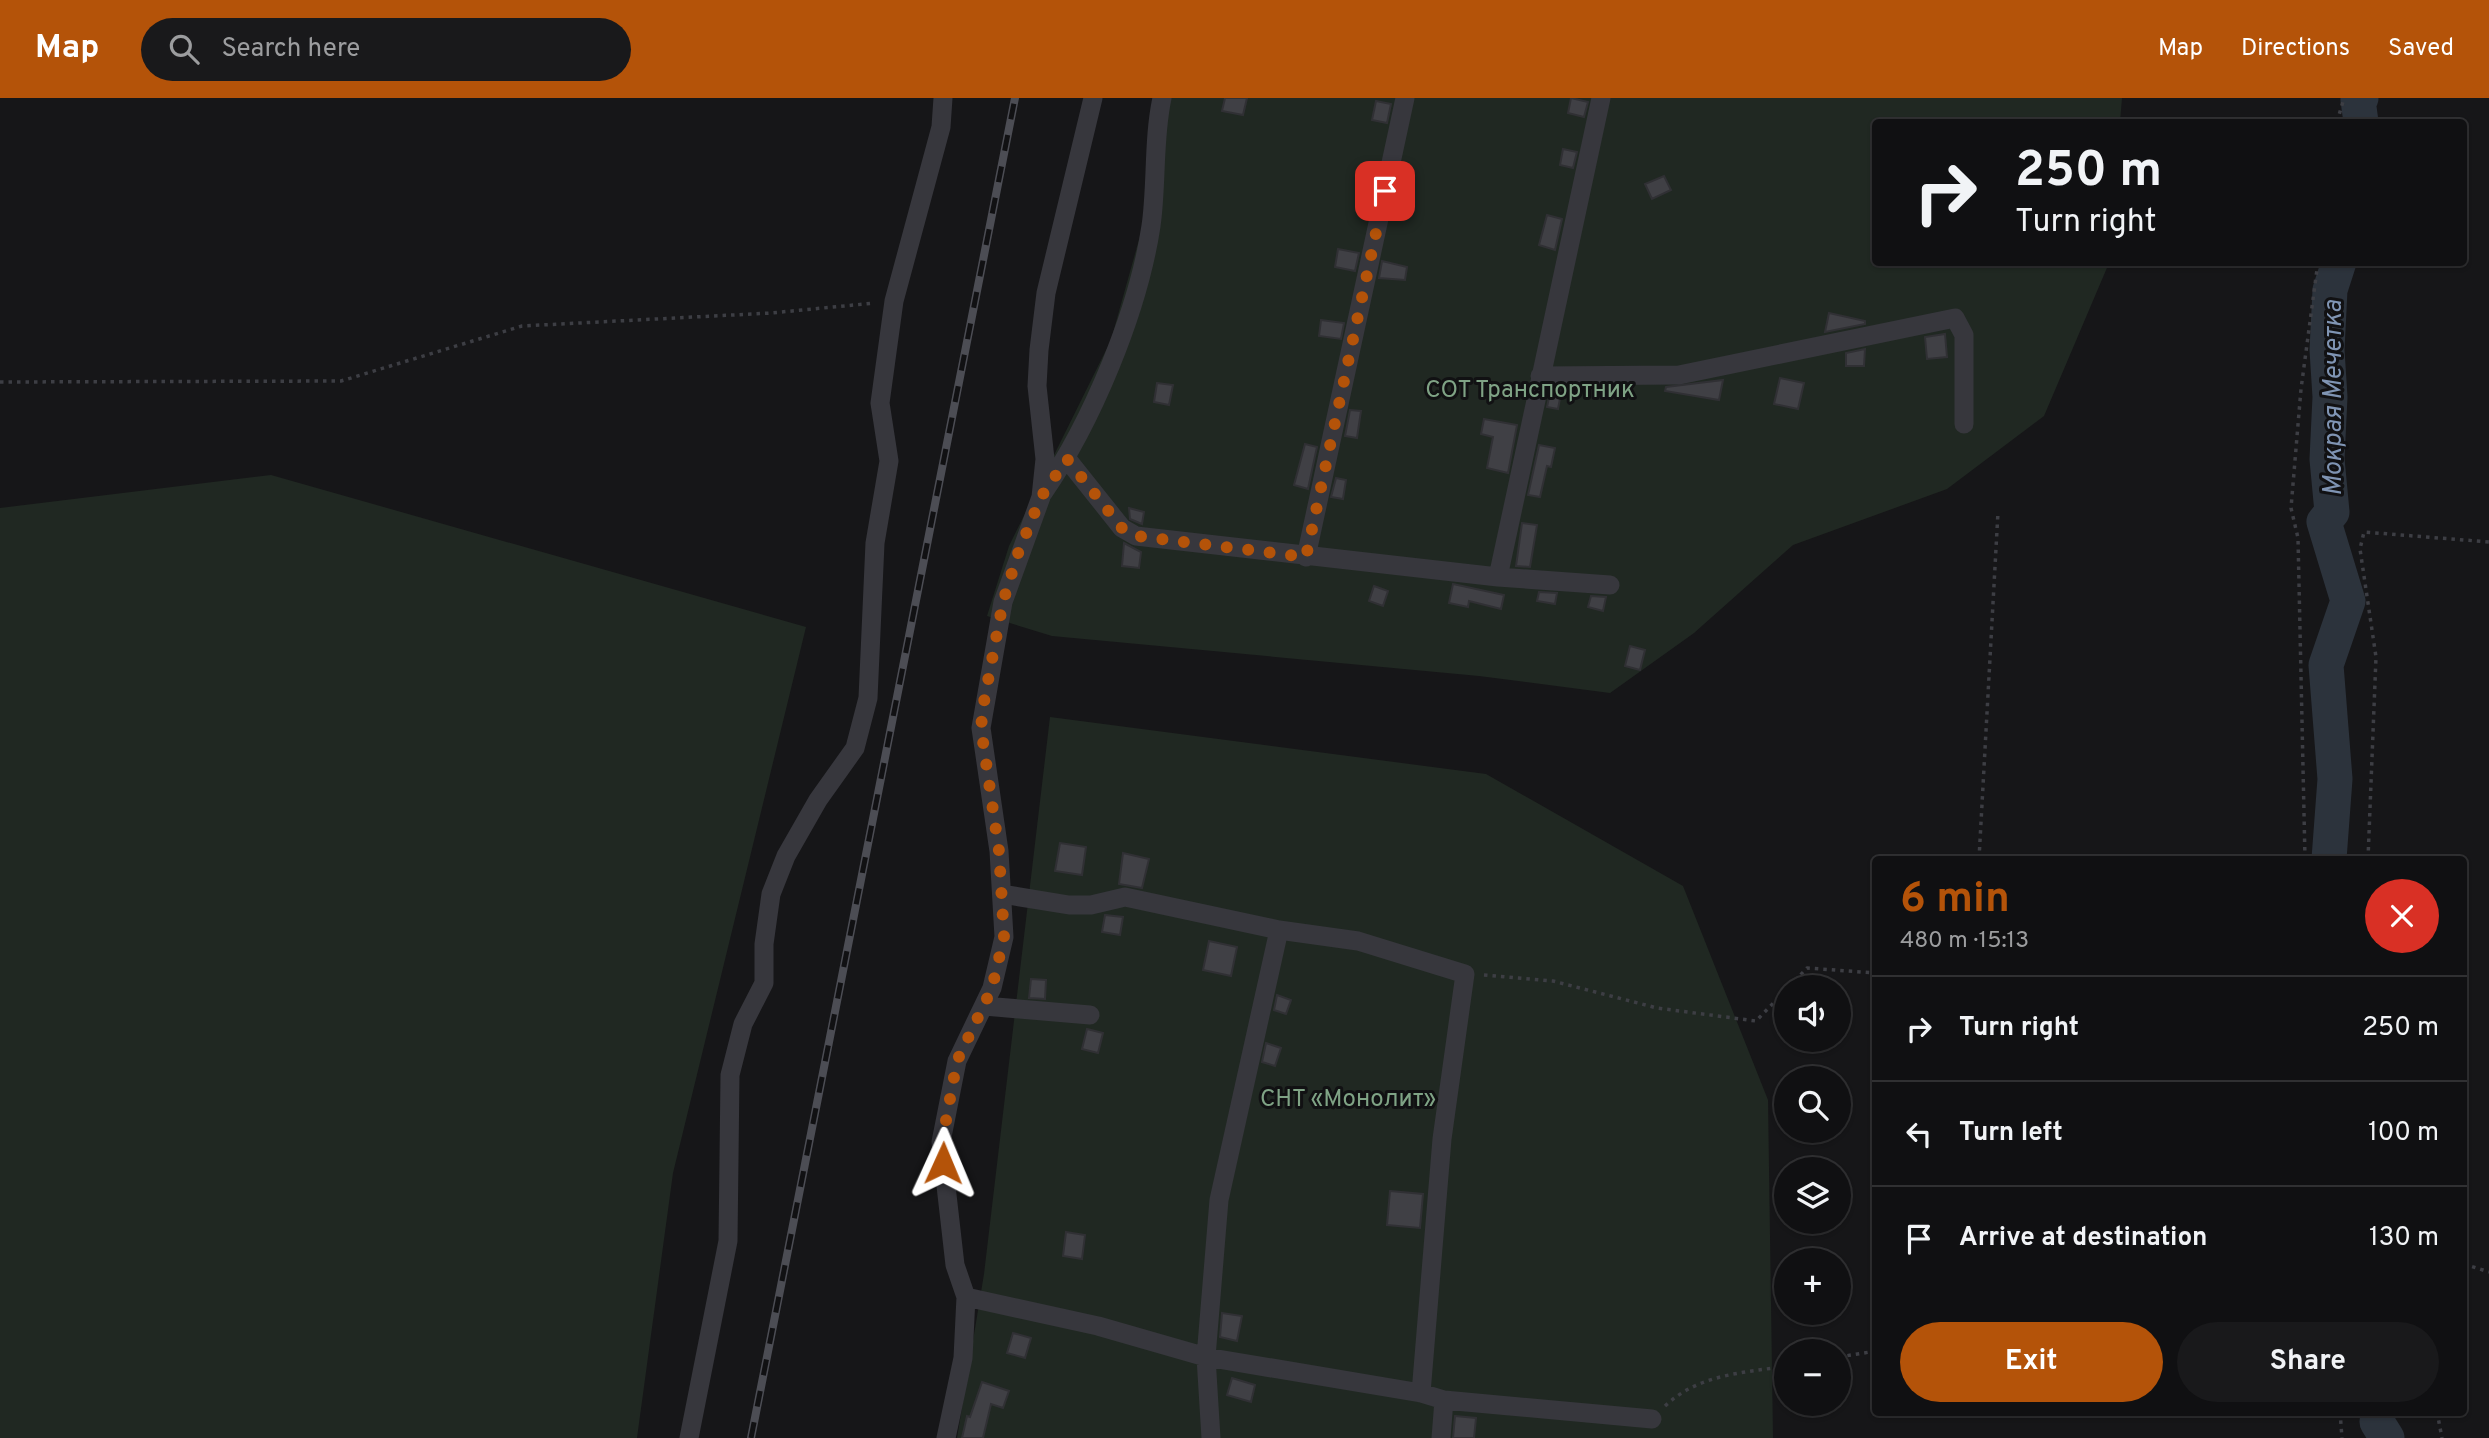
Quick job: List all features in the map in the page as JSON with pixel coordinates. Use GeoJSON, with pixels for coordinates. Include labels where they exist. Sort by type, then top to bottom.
{"type":"FeatureCollection","features":[{"type":"Feature","properties":{"kind":"street"},"geometry":{"type":"LineString","coordinates":[[689,1438],[728,1241],[730,1074],[743,1024],[764,983],[764,944],[771,894],[786,856],[818,800],[855,748],[868,698],[875,543],[889,461],[880,403],[894,301],[941,127],[943,98]]}},
{"type":"Feature","properties":{"kind":"street"},"geometry":{"type":"LineString","coordinates":[[946,1438],[963,1358],[966,1297],[953,1253],[942,1142],[957,1061],[992,988],[1004,937],[999,851],[981,728],[1003,602],[1041,497],[1045,458],[1037,386],[1040,338],[1046,293],[1093,98]]}},
{"type":"Feature","properties":{"kind":"street"},"geometry":{"type":"LineString","coordinates":[[1041,497],[1067,459],[1122,339],[1151,227],[1162,98]]}},
{"type":"Feature","properties":{"kind":"street"},"geometry":{"type":"LineString","coordinates":[[1306,557],[1405,98]]}},
{"type":"Feature","properties":{"kind":"street"},"geometry":{"type":"LineString","coordinates":[[1498,578],[1601,98]]}},
{"type":"Feature","properties":{"kind":"street"},"geometry":{"type":"LineString","coordinates":[[1540,376],[1679,375],[1955,318],[1964,335],[1964,424]]}},
{"type":"Feature","properties":{"kind":"street"},"geometry":{"type":"LineString","coordinates":[[1067,459],[1122,528],[1136,536],[1498,578],[1611,585]]}},
{"type":"Feature","properties":{"kind":"street"},"geometry":{"type":"LineString","coordinates":[[1002,894],[1069,905],[1091,905],[1125,897],[1279,930],[1358,941],[1465,974],[1442,1139],[1421,1393]]}},
{"type":"Feature","properties":{"kind":"street"},"geometry":{"type":"LineString","coordinates":[[1211,1438],[1206,1357],[1219,1200],[1279,930]]}},
{"type":"Feature","properties":{"kind":"street"},"geometry":{"type":"LineString","coordinates":[[984,1006],[1090,1015]]}},
{"type":"Feature","properties":{"kind":"street"},"geometry":{"type":"LineString","coordinates":[[966,1297],[1098,1326],[1206,1357],[1444,1399],[1652,1419]]}},
{"type":"Feature","properties":{"kind":"street"},"geometry":{"type":"LineString","coordinates":[[1440,1438],[1444,1399]]}},
{"type":"Feature","properties":{"kind":"path"},"geometry":{"type":"LineString","coordinates":[[2338,119],[2344,98]]}},
{"type":"Feature","properties":{"kind":"path"},"geometry":{"type":"LineString","coordinates":[[2305,856],[2298,538],[2291,508],[2301,389],[2317,266]]}},
{"type":"Feature","properties":{"kind":"path"},"geometry":{"type":"LineString","coordinates":[[0,382],[341,381],[523,326],[771,313],[894,301]]}},
{"type":"Feature","properties":{"kind":"path"},"geometry":{"type":"LineString","coordinates":[[1979,856],[1998,512]]}},
{"type":"Feature","properties":{"kind":"path"},"geometry":{"type":"LineString","coordinates":[[2368,856],[2376,657],[2360,549],[2364,532],[2489,542]]}},
{"type":"Feature","properties":{"kind":"path"},"geometry":{"type":"LineString","coordinates":[[1800,975],[1807,968],[1872,973]]}},
{"type":"Feature","properties":{"kind":"path"},"geometry":{"type":"LineString","coordinates":[[1465,974],[1553,981],[1657,1008],[1756,1021],[1774,1002]]}},
{"type":"Feature","properties":{"kind":"path"},"geometry":{"type":"LineString","coordinates":[[2467,1265],[2489,1272]]}},
{"type":"Feature","properties":{"kind":"path"},"geometry":{"type":"LineString","coordinates":[[1851,1355],[1872,1352]]}},
{"type":"Feature","properties":{"kind":"path"},"geometry":{"type":"LineString","coordinates":[[1652,1419],[1683,1389],[1712,1378],[1774,1368]]}},
{"type":"Feature","properties":{"kind":"path"},"geometry":{"type":"LineString","coordinates":[[2340,1416],[2342,1438]]}},
{"type":"Feature","properties":{"kind":"path"},"geometry":{"type":"LineString","coordinates":[[2438,1416],[2442,1438]]}},
{"type":"Feature","properties":{"kind":"green space","name":"СОТ Транспортник"},"geometry":{"type":"Polygon","coordinates":[[[1154,98],[2122,98],[2120,119],[1872,119],[1872,266],[2108,266],[2044,416],[1947,489],[1793,545],[1694,633],[1610,693],[1479,676],[1052,636],[987,616],[1009,546],[1111,340],[1145,218],[1154,98]]]}},
{"type":"Feature","properties":{"kind":"green space"},"geometry":{"type":"Polygon","coordinates":[[[271,475],[806,627],[673,1173],[637,1438],[0,1438],[0,508],[271,475]]]}},
{"type":"Feature","properties":{"kind":"green space","name":"СНТ «Монолит»"},"geometry":{"type":"Polygon","coordinates":[[[1050,717],[1486,774],[1683,886],[1768,1100],[1773,1438],[957,1438],[984,1274],[1050,717]]]}},
{"type":"Feature","properties":{"kind":"building"},"geometry":{"type":"Polygon","coordinates":[[[1225,98],[1247,98],[1243,115],[1222,111],[1225,98]]]}},
{"type":"Feature","properties":{"kind":"building"},"geometry":{"type":"Polygon","coordinates":[[[1571,98],[1588,102],[1584,117],[1568,113],[1571,98]]]}},
{"type":"Feature","properties":{"kind":"building"},"geometry":{"type":"Polygon","coordinates":[[[1376,101],[1391,104],[1387,123],[1372,120],[1376,101]]]}},
{"type":"Feature","properties":{"kind":"building"},"geometry":{"type":"Polygon","coordinates":[[[1563,149],[1577,152],[1573,168],[1560,165],[1563,149]]]}},
{"type":"Feature","properties":{"kind":"building"},"geometry":{"type":"Polygon","coordinates":[[[1664,176],[1671,190],[1652,199],[1645,184],[1664,176]]]}},
{"type":"Feature","properties":{"kind":"building"},"geometry":{"type":"Polygon","coordinates":[[[1547,215],[1562,219],[1555,250],[1539,245],[1547,215]]]}},
{"type":"Feature","properties":{"kind":"building"},"geometry":{"type":"Polygon","coordinates":[[[1338,249],[1359,253],[1355,271],[1335,267],[1338,249]]]}},
{"type":"Feature","properties":{"kind":"building"},"geometry":{"type":"Polygon","coordinates":[[[1382,261],[1407,267],[1405,280],[1379,278],[1382,261]]]}},
{"type":"Feature","properties":{"kind":"building"},"geometry":{"type":"Polygon","coordinates":[[[1829,313],[1865,321],[1865,324],[1825,332],[1829,313]]]}},
{"type":"Feature","properties":{"kind":"building"},"geometry":{"type":"Polygon","coordinates":[[[1321,320],[1344,323],[1341,339],[1319,336],[1321,320]]]}},
{"type":"Feature","properties":{"kind":"building"},"geometry":{"type":"Polygon","coordinates":[[[1945,334],[1947,357],[1927,359],[1925,337],[1945,334]]]}},
{"type":"Feature","properties":{"kind":"building"},"geometry":{"type":"Polygon","coordinates":[[[1865,349],[1864,366],[1846,366],[1846,353],[1865,349]]]}},
{"type":"Feature","properties":{"kind":"building"},"geometry":{"type":"Polygon","coordinates":[[[1780,378],[1804,383],[1798,409],[1774,404],[1780,378]]]}},
{"type":"Feature","properties":{"kind":"building"},"geometry":{"type":"Polygon","coordinates":[[[1723,380],[1719,400],[1665,391],[1666,387],[1723,380]]]}},
{"type":"Feature","properties":{"kind":"building"},"geometry":{"type":"Polygon","coordinates":[[[1157,383],[1173,385],[1169,405],[1154,402],[1157,383]]]}},
{"type":"Feature","properties":{"kind":"building"},"geometry":{"type":"Polygon","coordinates":[[[1551,388],[1562,388],[1558,409],[1547,407],[1551,388]]]}},
{"type":"Feature","properties":{"kind":"building"},"geometry":{"type":"Polygon","coordinates":[[[1350,410],[1361,411],[1357,438],[1345,436],[1350,410]]]}},
{"type":"Feature","properties":{"kind":"building"},"geometry":{"type":"Polygon","coordinates":[[[1484,419],[1517,425],[1508,473],[1487,468],[1493,437],[1481,434],[1484,419]]]}},
{"type":"Feature","properties":{"kind":"building"},"geometry":{"type":"Polygon","coordinates":[[[1305,444],[1317,447],[1308,489],[1294,485],[1305,444]]]}},
{"type":"Feature","properties":{"kind":"building"},"geometry":{"type":"Polygon","coordinates":[[[1539,445],[1555,448],[1551,467],[1547,466],[1540,497],[1528,495],[1539,445]]]}},
{"type":"Feature","properties":{"kind":"building"},"geometry":{"type":"Polygon","coordinates":[[[1336,478],[1346,480],[1343,499],[1331,497],[1336,478]]]}},
{"type":"Feature","properties":{"kind":"building"},"geometry":{"type":"Polygon","coordinates":[[[1129,508],[1144,512],[1142,524],[1130,519],[1129,508]]]}},
{"type":"Feature","properties":{"kind":"building"},"geometry":{"type":"Polygon","coordinates":[[[1522,523],[1537,525],[1530,567],[1516,566],[1522,523]]]}},
{"type":"Feature","properties":{"kind":"building"},"geometry":{"type":"Polygon","coordinates":[[[1124,543],[1141,552],[1139,568],[1122,566],[1124,543]]]}},
{"type":"Feature","properties":{"kind":"building"},"geometry":{"type":"Polygon","coordinates":[[[1453,584],[1504,595],[1501,609],[1469,601],[1468,607],[1449,603],[1453,584]]]}},
{"type":"Feature","properties":{"kind":"building"},"geometry":{"type":"Polygon","coordinates":[[[1374,586],[1388,591],[1383,606],[1369,601],[1374,586]]]}},
{"type":"Feature","properties":{"kind":"building"},"geometry":{"type":"Polygon","coordinates":[[[1539,592],[1557,593],[1555,604],[1537,601],[1539,592]]]}},
{"type":"Feature","properties":{"kind":"building"},"geometry":{"type":"Polygon","coordinates":[[[1591,596],[1606,597],[1603,611],[1588,607],[1591,596]]]}},
{"type":"Feature","properties":{"kind":"building"},"geometry":{"type":"Polygon","coordinates":[[[1630,646],[1645,650],[1640,670],[1625,666],[1630,646]]]}},
{"type":"Feature","properties":{"kind":"building"},"geometry":{"type":"Polygon","coordinates":[[[1060,843],[1086,847],[1082,875],[1055,871],[1060,843]]]}},
{"type":"Feature","properties":{"kind":"building"},"geometry":{"type":"Polygon","coordinates":[[[1123,853],[1149,859],[1142,888],[1119,884],[1123,853]]]}},
{"type":"Feature","properties":{"kind":"building"},"geometry":{"type":"Polygon","coordinates":[[[1105,915],[1123,917],[1120,935],[1102,932],[1105,915]]]}},
{"type":"Feature","properties":{"kind":"building"},"geometry":{"type":"Polygon","coordinates":[[[1209,941],[1237,947],[1231,976],[1203,970],[1209,941]]]}},
{"type":"Feature","properties":{"kind":"building"},"geometry":{"type":"Polygon","coordinates":[[[1031,979],[1046,980],[1045,999],[1029,998],[1031,979]]]}},
{"type":"Feature","properties":{"kind":"building"},"geometry":{"type":"Polygon","coordinates":[[[1277,995],[1291,1000],[1286,1014],[1274,1010],[1277,995]]]}},
{"type":"Feature","properties":{"kind":"building"},"geometry":{"type":"Polygon","coordinates":[[[1087,1029],[1103,1033],[1098,1053],[1082,1049],[1087,1029]]]}},
{"type":"Feature","properties":{"kind":"building"},"geometry":{"type":"Polygon","coordinates":[[[1266,1043],[1281,1048],[1275,1066],[1262,1062],[1266,1043]]]}},
{"type":"Feature","properties":{"kind":"building"},"geometry":{"type":"Polygon","coordinates":[[[1390,1191],[1423,1194],[1420,1228],[1387,1225],[1390,1191]]]}},
{"type":"Feature","properties":{"kind":"building"},"geometry":{"type":"Polygon","coordinates":[[[1066,1232],[1085,1235],[1082,1259],[1063,1256],[1066,1232]]]}},
{"type":"Feature","properties":{"kind":"building"},"geometry":{"type":"Polygon","coordinates":[[[1222,1313],[1242,1316],[1237,1341],[1220,1337],[1222,1313]]]}},
{"type":"Feature","properties":{"kind":"building"},"geometry":{"type":"Polygon","coordinates":[[[1013,1333],[1031,1338],[1025,1358],[1007,1353],[1013,1333]]]}},
{"type":"Feature","properties":{"kind":"building"},"geometry":{"type":"Polygon","coordinates":[[[1232,1378],[1255,1385],[1251,1402],[1227,1395],[1232,1378]]]}},
{"type":"Feature","properties":{"kind":"building"},"geometry":{"type":"Polygon","coordinates":[[[982,1382],[1009,1391],[1003,1408],[991,1404],[983,1438],[962,1438],[967,1416],[970,1417],[982,1382]]]}},
{"type":"Feature","properties":{"kind":"building"},"geometry":{"type":"Polygon","coordinates":[[[1455,1416],[1476,1418],[1474,1438],[1453,1438],[1455,1416]]]}},
{"type":"Feature","properties":{"kind":"waterway","name":"Мокрая Мечетка"},"geometry":{"type":"LineString","coordinates":[[2361,98],[2358,100],[2361,119]]}},
{"type":"Feature","properties":{"kind":"waterway","name":"Мокрая Мечетка"},"geometry":{"type":"LineString","coordinates":[[2329,856],[2335,779],[2326,665],[2348,601],[2324,522],[2332,512],[2327,459],[2330,397],[2327,350],[2330,290],[2338,266]]}},
{"type":"Feature","properties":{"kind":"waterway","name":"Мокрая Мечетка"},"geometry":{"type":"LineString","coordinates":[[2378,1416],[2377,1422],[2387,1438]]}},
{"type":"Feature","properties":{"kind":"railway"},"geometry":{"type":"LineString","coordinates":[[751,1438],[1015,98]]}},
{"type":"Feature","properties":{"kind":"route"},"geometry":{"type":"LineString","coordinates":[[943,1163],[942,1142],[957,1061],[992,988],[1004,937],[999,851],[981,728],[1003,602],[1017,556],[1041,497],[1067,459],[1122,528],[1136,536],[1306,557],[1330,432],[1385,191]]}}]}
